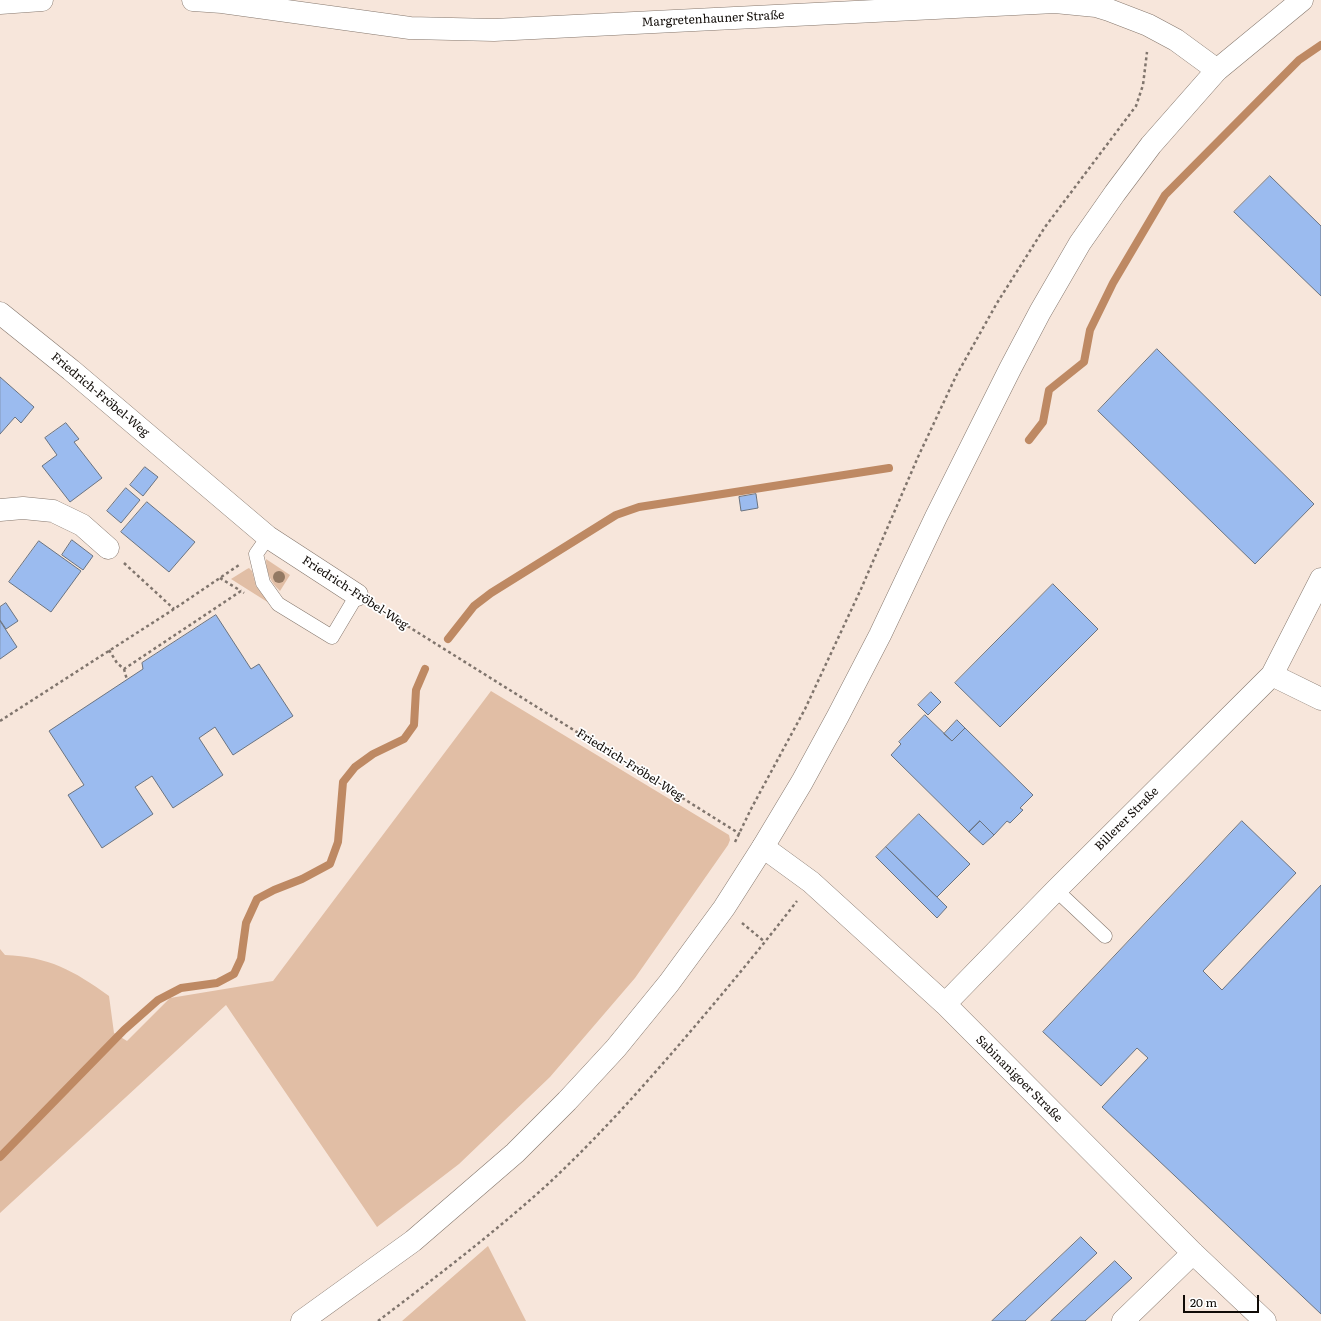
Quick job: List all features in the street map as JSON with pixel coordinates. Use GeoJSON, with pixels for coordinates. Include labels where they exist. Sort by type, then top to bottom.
{"type":"FeatureCollection","features":[{"type":"Feature","properties":{"kind":"street"},"geometry":{"type":"LineString","coordinates":[[0,3],[42,0]]}},
{"type":"Feature","properties":{"kind":"street","name":"Margretenhauner Straße"},"geometry":{"type":"LineString","coordinates":[[194,0],[222,2],[410,28],[494,30],[979,3],[1055,2],[1084,4],[1109,10],[1148,25],[1176,40],[1217,70]]}},
{"type":"Feature","properties":{"kind":"street"},"geometry":{"type":"LineString","coordinates":[[302,1321],[413,1241],[515,1153],[616,1048],[669,983],[724,908],[763,848],[802,782],[880,635],[936,517],[1007,376],[1040,312],[1076,250],[1114,193],[1151,145],[1217,70],[1302,0]]}},
{"type":"Feature","properties":{"kind":"street","name":"Friedrich-Fröbel-Weg"},"geometry":{"type":"LineString","coordinates":[[0,313],[71,370],[262,546],[357,595]]}},
{"type":"Feature","properties":{"kind":"street"},"geometry":{"type":"LineString","coordinates":[[0,510],[23,508],[53,511],[82,525],[108,548]]}},
{"type":"Feature","properties":{"kind":"street","name":"Billerer Straße"},"geometry":{"type":"LineString","coordinates":[[945,1004],[1056,890],[1272,675],[1321,579]]}},
{"type":"Feature","properties":{"kind":"street"},"geometry":{"type":"LineString","coordinates":[[1272,675],[1321,699]]}},
{"type":"Feature","properties":{"kind":"street","name":"Sabinanigoer Straße"},"geometry":{"type":"LineString","coordinates":[[763,848],[811,882],[945,1004],[1193,1253],[1265,1321]]}},
{"type":"Feature","properties":{"kind":"street"},"geometry":{"type":"LineString","coordinates":[[1123,1321],[1193,1253]]}},
{"type":"Feature","properties":{"kind":"lane"},"geometry":{"type":"LineString","coordinates":[[262,546],[263,583],[278,604],[332,637],[357,595]]}},
{"type":"Feature","properties":{"kind":"lane"},"geometry":{"type":"LineString","coordinates":[[1056,890],[1105,936]]}},
{"type":"Feature","properties":{"kind":"path"},"geometry":{"type":"LineString","coordinates":[[733,846],[751,809],[805,709],[861,589],[918,457],[956,376],[997,303],[1045,227],[1136,106],[1143,85],[1147,56],[1148,25]]}},
{"type":"Feature","properties":{"kind":"path"},"geometry":{"type":"LineString","coordinates":[[0,721],[174,609],[220,578],[262,546]]}},
{"type":"Feature","properties":{"kind":"path"},"geometry":{"type":"LineString","coordinates":[[108,548],[174,609]]}},
{"type":"Feature","properties":{"kind":"path"},"geometry":{"type":"LineString","coordinates":[[220,578],[247,595]]}},
{"type":"Feature","properties":{"kind":"path"},"geometry":{"type":"LineString","coordinates":[[124,669],[241,591]]}},
{"type":"Feature","properties":{"kind":"path","name":"Friedrich-Fröbel-Weg"},"geometry":{"type":"LineString","coordinates":[[357,595],[739,833]]}},
{"type":"Feature","properties":{"kind":"path"},"geometry":{"type":"LineString","coordinates":[[109,650],[117,663],[124,669],[127,680]]}},
{"type":"Feature","properties":{"kind":"path"},"geometry":{"type":"LineString","coordinates":[[378,1321],[438,1276],[501,1225],[548,1184],[615,1118],[715,1003],[765,942],[811,882]]}},
{"type":"Feature","properties":{"kind":"path"},"geometry":{"type":"LineString","coordinates":[[724,908],[765,942]]}},
{"type":"Feature","properties":{"kind":"shaded area"},"geometry":{"type":"Polygon","coordinates":[[[266,559],[290,575],[280,591],[270,577],[266,559]]]}},
{"type":"Feature","properties":{"kind":"shaded area"},"geometry":{"type":"Polygon","coordinates":[[[249,568],[252,571],[256,586],[269,603],[231,579],[249,568]]]}},
{"type":"Feature","properties":{"kind":"shaded area"},"geometry":{"type":"Polygon","coordinates":[[[491,691],[729,835],[730,840],[635,978],[550,1077],[459,1164],[377,1227],[226,1005],[0,1213],[0,949],[5,955],[21,956],[60,966],[84,979],[109,996],[114,1033],[127,1041],[170,998],[273,981],[491,691]]]}},
{"type":"Feature","properties":{"kind":"shaded area"},"geometry":{"type":"Polygon","coordinates":[[[488,1246],[526,1321],[402,1321],[488,1246]]]}},
{"type":"Feature","properties":{"kind":"building"},"geometry":{"type":"Polygon","coordinates":[[[1270,176],[1321,226],[1321,296],[1234,212],[1270,176]]]}},
{"type":"Feature","properties":{"kind":"building"},"geometry":{"type":"Polygon","coordinates":[[[1157,349],[1314,504],[1255,564],[1098,411],[1157,349]]]}},
{"type":"Feature","properties":{"kind":"building"},"geometry":{"type":"Polygon","coordinates":[[[0,377],[34,407],[21,423],[15,417],[0,434],[0,377]]]}},
{"type":"Feature","properties":{"kind":"building"},"geometry":{"type":"Polygon","coordinates":[[[66,423],[79,439],[74,442],[102,478],[70,502],[42,466],[57,455],[45,438],[66,423]]]}},
{"type":"Feature","properties":{"kind":"building"},"geometry":{"type":"Polygon","coordinates":[[[145,467],[158,477],[143,496],[130,485],[145,467]]]}},
{"type":"Feature","properties":{"kind":"building"},"geometry":{"type":"Polygon","coordinates":[[[126,488],[140,500],[121,523],[107,511],[126,488]]]}},
{"type":"Feature","properties":{"kind":"building"},"geometry":{"type":"Polygon","coordinates":[[[756,494],[758,508],[741,511],[739,497],[756,494]]]}},
{"type":"Feature","properties":{"kind":"building"},"geometry":{"type":"Polygon","coordinates":[[[147,502],[195,542],[169,572],[121,532],[147,502]]]}},
{"type":"Feature","properties":{"kind":"building"},"geometry":{"type":"Polygon","coordinates":[[[72,540],[93,556],[83,570],[62,555],[72,540]]]}},
{"type":"Feature","properties":{"kind":"building"},"geometry":{"type":"Polygon","coordinates":[[[39,541],[81,571],[51,612],[9,582],[39,541]]]}},
{"type":"Feature","properties":{"kind":"building"},"geometry":{"type":"Polygon","coordinates":[[[1053,584],[1098,629],[1000,727],[955,683],[1053,584]]]}},
{"type":"Feature","properties":{"kind":"building"},"geometry":{"type":"Polygon","coordinates":[[[6,603],[18,621],[6,629],[0,620],[0,607],[6,603]]]}},
{"type":"Feature","properties":{"kind":"building"},"geometry":{"type":"Polygon","coordinates":[[[216,615],[251,669],[259,664],[293,716],[233,755],[215,727],[199,738],[223,775],[173,808],[152,776],[135,787],[153,814],[102,848],[68,795],[84,785],[49,731],[143,669],[142,663],[216,615]]]}},
{"type":"Feature","properties":{"kind":"building"},"geometry":{"type":"Polygon","coordinates":[[[0,621],[17,647],[0,659],[0,621]]]}},
{"type":"Feature","properties":{"kind":"building"},"geometry":{"type":"Polygon","coordinates":[[[931,692],[941,702],[928,715],[918,705],[931,692]]]}},
{"type":"Feature","properties":{"kind":"building"},"geometry":{"type":"Polygon","coordinates":[[[925,715],[952,741],[965,728],[1033,795],[1020,808],[1023,810],[1010,823],[1007,821],[994,835],[980,821],[969,832],[891,755],[901,744],[899,742],[925,715]]]}},
{"type":"Feature","properties":{"kind":"building"},"geometry":{"type":"Polygon","coordinates":[[[957,720],[965,728],[952,741],[944,734],[957,720]]]}},
{"type":"Feature","properties":{"kind":"building"},"geometry":{"type":"Polygon","coordinates":[[[919,814],[970,864],[937,897],[886,847],[919,814]]]}},
{"type":"Feature","properties":{"kind":"building"},"geometry":{"type":"Polygon","coordinates":[[[980,821],[994,835],[983,845],[969,832],[980,821]]]}},
{"type":"Feature","properties":{"kind":"building"},"geometry":{"type":"Polygon","coordinates":[[[1242,821],[1296,873],[1203,971],[1222,990],[1321,885],[1321,1314],[1102,1107],[1148,1058],[1137,1048],[1101,1086],[1043,1032],[1242,821]]]}},
{"type":"Feature","properties":{"kind":"building"},"geometry":{"type":"Polygon","coordinates":[[[886,847],[947,907],[937,918],[876,857],[886,847]]]}},
{"type":"Feature","properties":{"kind":"building"},"geometry":{"type":"Polygon","coordinates":[[[1081,1237],[1097,1253],[1025,1321],[992,1321],[1081,1237]]]}},
{"type":"Feature","properties":{"kind":"building"},"geometry":{"type":"Polygon","coordinates":[[[1115,1261],[1132,1278],[1085,1321],[1051,1321],[1115,1261]]]}},
{"type":"Feature","properties":{"kind":"waterway"},"geometry":{"type":"LineString","coordinates":[[1029,440],[1043,422],[1049,390],[1084,362],[1090,330],[1113,283],[1165,195],[1299,60],[1321,45]]}},
{"type":"Feature","properties":{"kind":"waterway"},"geometry":{"type":"LineString","coordinates":[[448,639],[474,606],[491,593],[616,515],[639,507],[889,468]]}},
{"type":"Feature","properties":{"kind":"waterway"},"geometry":{"type":"LineString","coordinates":[[0,1157],[124,1030],[158,1000],[181,988],[217,983],[234,974],[241,959],[246,923],[257,899],[274,890],[302,879],[330,864],[338,842],[343,782],[355,767],[373,754],[404,739],[414,725],[416,690],[425,669]]}}]}
